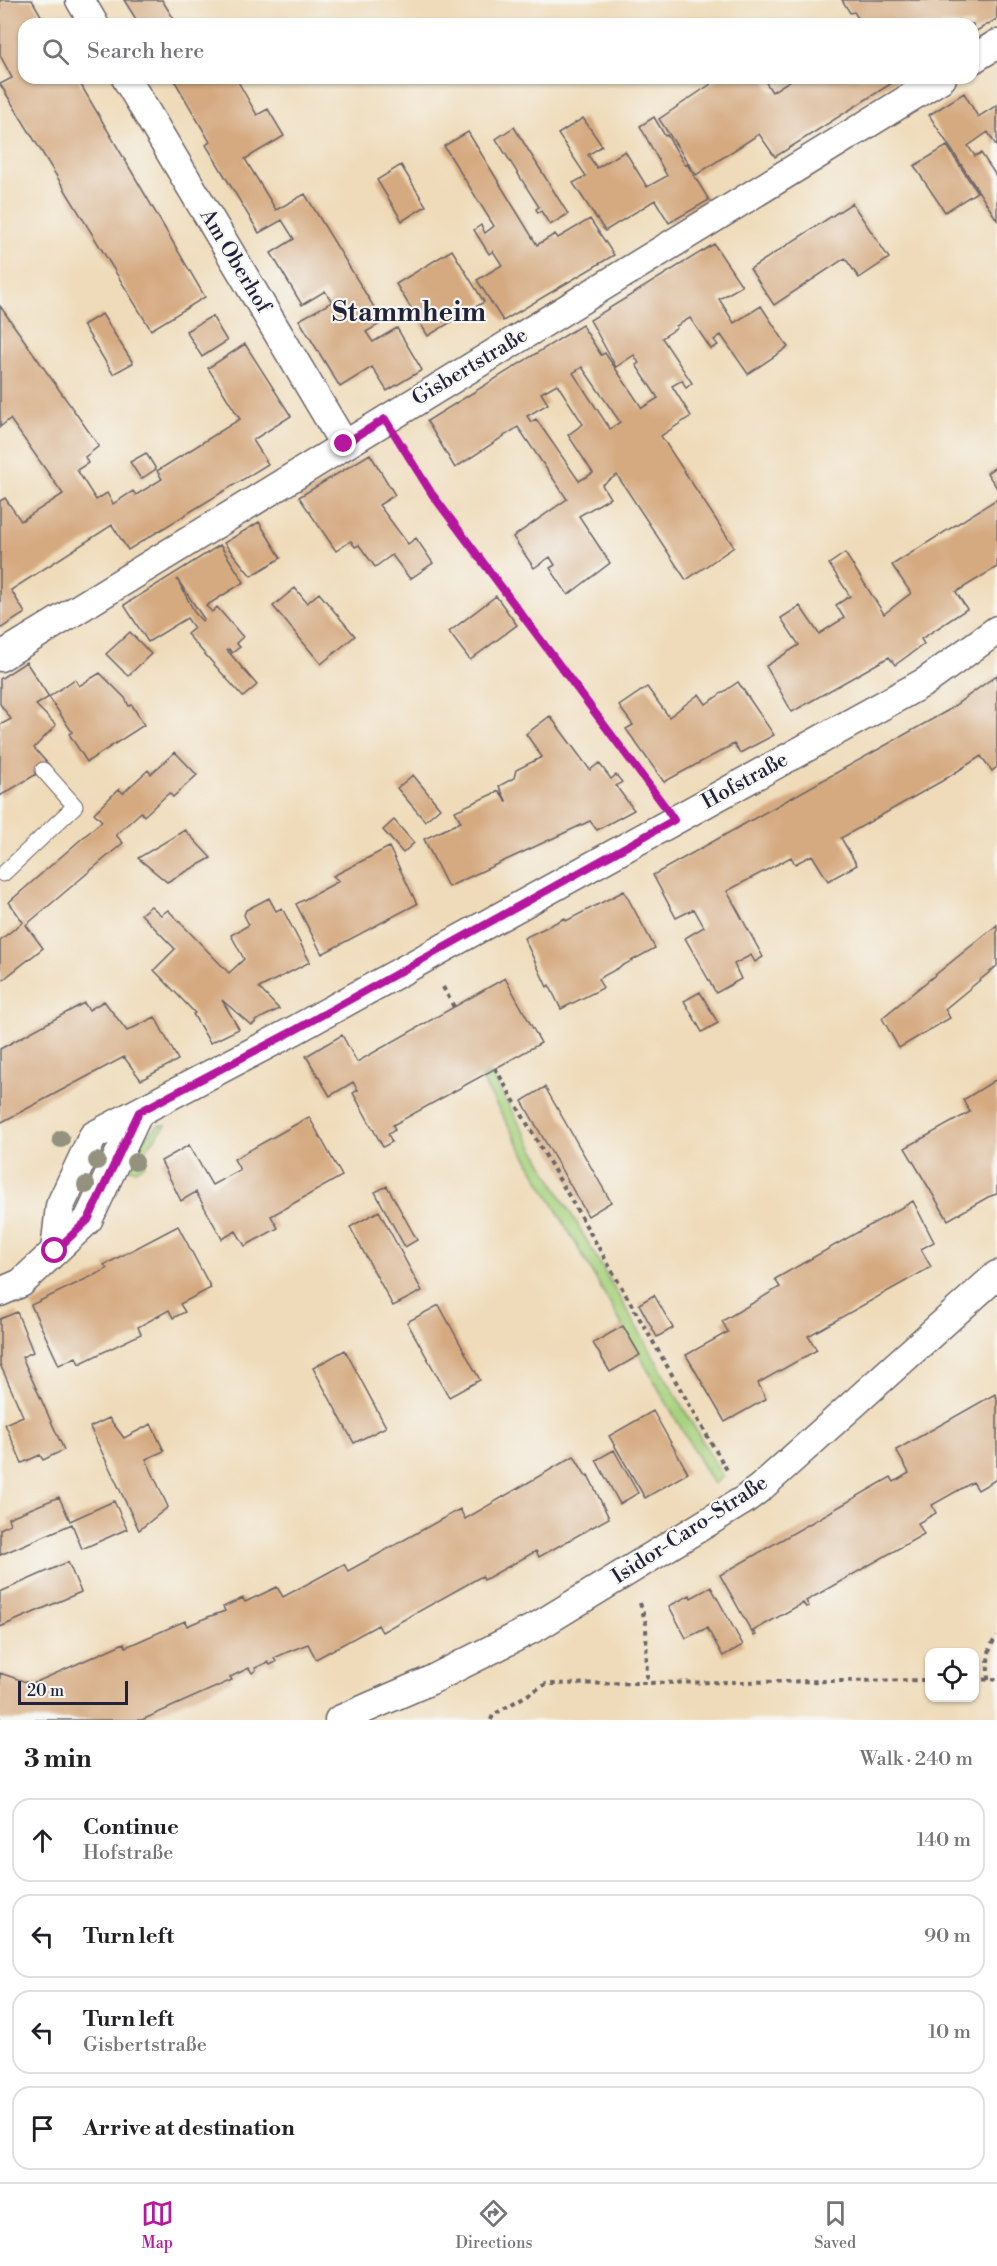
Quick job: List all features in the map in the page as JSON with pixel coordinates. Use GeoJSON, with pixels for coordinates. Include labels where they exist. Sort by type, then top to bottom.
{"type":"FeatureCollection","features":[{"type":"Feature","properties":{"kind":"street"},"geometry":{"type":"LineString","coordinates":[[80,0],[90,18]]}},
{"type":"Feature","properties":{"kind":"street"},"geometry":{"type":"LineString","coordinates":[[979,55],[997,44]]}},
{"type":"Feature","properties":{"kind":"street","name":"Am Oberhof"},"geometry":{"type":"LineString","coordinates":[[130,84],[344,444]]}},
{"type":"Feature","properties":{"kind":"street","name":"Gisbertstraße"},"geometry":{"type":"LineString","coordinates":[[0,657],[932,84]]}},
{"type":"Feature","properties":{"kind":"street","name":"Hofstraße"},"geometry":{"type":"LineString","coordinates":[[0,1292],[21,1283],[55,1251],[60,1206],[93,1136],[295,1030],[925,682],[997,630]]}},
{"type":"Feature","properties":{"kind":"street","name":"Isidor-Caro-Straße"},"geometry":{"type":"LineString","coordinates":[[339,1720],[429,1681],[538,1626],[744,1500],[997,1275]]}},
{"type":"Feature","properties":{"kind":"lane"},"geometry":{"type":"LineString","coordinates":[[3,874],[75,806],[43,770]]}},
{"type":"Feature","properties":{"kind":"path"},"geometry":{"type":"LineString","coordinates":[[385,419],[432,494],[674,820]]}},
{"type":"Feature","properties":{"kind":"path"},"geometry":{"type":"LineString","coordinates":[[495,1068],[744,1500]]}},
{"type":"Feature","properties":{"kind":"path"},"geometry":{"type":"LineString","coordinates":[[630,1569],[646,1624],[647,1682]]}},
{"type":"Feature","properties":{"kind":"path"},"geometry":{"type":"LineString","coordinates":[[988,1680],[988,1658],[993,1641],[997,1637]]}},
{"type":"Feature","properties":{"kind":"path"},"geometry":{"type":"LineString","coordinates":[[979,1680],[997,1679]]}},
{"type":"Feature","properties":{"kind":"path"},"geometry":{"type":"LineString","coordinates":[[490,1720],[493,1715],[546,1684],[925,1680]]}},
{"type":"Feature","properties":{"kind":"green space"},"geometry":{"type":"Polygon","coordinates":[[[490,1073],[723,1477],[713,1484],[481,1078],[490,1073]]]}},
{"type":"Feature","properties":{"kind":"green space"},"geometry":{"type":"Polygon","coordinates":[[[159,1125],[166,1125],[140,1156],[145,1165],[136,1170],[125,1166],[137,1145],[159,1125]]]}},
{"type":"Feature","properties":{"kind":"building"},"geometry":{"type":"Polygon","coordinates":[[[0,0],[32,0],[42,18],[18,18],[18,84],[81,84],[205,297],[151,330],[0,84],[12,78],[0,55],[0,0]]]}},
{"type":"Feature","properties":{"kind":"building"},"geometry":{"type":"Polygon","coordinates":[[[124,0],[162,0],[173,18],[135,18],[124,0]]]}},
{"type":"Feature","properties":{"kind":"building"},"geometry":{"type":"Polygon","coordinates":[[[842,0],[997,0],[997,19],[979,30],[979,18],[858,18],[854,12],[850,13],[842,0]]]}},
{"type":"Feature","properties":{"kind":"building"},"geometry":{"type":"Polygon","coordinates":[[[176,84],[239,84],[257,115],[268,109],[284,136],[245,159],[276,210],[305,194],[383,322],[366,332],[373,342],[397,328],[422,370],[387,391],[372,367],[340,387],[299,320],[332,302],[325,291],[302,305],[271,253],[294,239],[282,220],[259,233],[206,145],[210,142],[176,84]]]}},
{"type":"Feature","properties":{"kind":"building"},"geometry":{"type":"Polygon","coordinates":[[[711,84],[767,84],[772,92],[785,84],[891,84],[775,157],[759,134],[696,175],[659,119],[711,84]]]}},
{"type":"Feature","properties":{"kind":"building"},"geometry":{"type":"Polygon","coordinates":[[[964,93],[978,117],[997,105],[997,147],[988,132],[968,146],[975,156],[981,153],[997,177],[997,220],[929,115],[964,93]]]}},
{"type":"Feature","properties":{"kind":"building"},"geometry":{"type":"Polygon","coordinates":[[[654,117],[709,200],[669,223],[655,200],[605,231],[573,183],[586,176],[558,134],[583,118],[602,146],[588,155],[597,168],[625,151],[647,187],[667,176],[640,126],[654,117]]]}},
{"type":"Feature","properties":{"kind":"building"},"geometry":{"type":"Polygon","coordinates":[[[514,127],[568,214],[550,225],[541,211],[538,213],[536,209],[539,207],[496,139],[514,127]]]}},
{"type":"Feature","properties":{"kind":"building"},"geometry":{"type":"Polygon","coordinates":[[[468,132],[537,245],[555,234],[558,238],[590,219],[614,255],[503,321],[477,280],[502,265],[493,251],[489,254],[474,230],[481,225],[485,233],[494,226],[444,146],[468,132]]]}},
{"type":"Feature","properties":{"kind":"building"},"geometry":{"type":"Polygon","coordinates":[[[947,146],[977,192],[945,212],[914,166],[947,146]]]}},
{"type":"Feature","properties":{"kind":"building"},"geometry":{"type":"Polygon","coordinates":[[[401,165],[426,206],[402,221],[377,180],[401,165]]]}},
{"type":"Feature","properties":{"kind":"building"},"geometry":{"type":"Polygon","coordinates":[[[852,203],[889,258],[859,278],[845,258],[774,305],[750,269],[852,203]]]}},
{"type":"Feature","properties":{"kind":"building"},"geometry":{"type":"Polygon","coordinates":[[[714,244],[742,286],[719,299],[734,323],[761,306],[788,347],[748,374],[721,335],[714,340],[718,345],[711,349],[690,318],[662,338],[692,383],[686,388],[682,380],[672,386],[691,416],[661,436],[734,547],[686,580],[617,475],[602,485],[610,498],[579,516],[610,563],[568,595],[550,568],[555,565],[550,557],[534,568],[513,537],[567,499],[518,427],[455,468],[427,421],[582,325],[601,355],[605,353],[642,408],[658,398],[636,365],[639,363],[634,355],[616,367],[590,320],[714,244]],[[582,367],[573,373],[610,429],[620,422],[582,367]],[[557,384],[541,393],[548,404],[527,416],[531,422],[536,419],[579,481],[593,473],[568,435],[583,424],[557,384]]]}},
{"type":"Feature","properties":{"kind":"building"},"geometry":{"type":"Polygon","coordinates":[[[452,250],[484,302],[428,336],[396,284],[452,250]]]}},
{"type":"Feature","properties":{"kind":"building"},"geometry":{"type":"Polygon","coordinates":[[[0,306],[99,446],[85,457],[88,463],[77,470],[96,500],[107,493],[113,504],[133,491],[136,495],[162,479],[157,471],[240,419],[208,368],[245,344],[291,416],[253,440],[268,464],[128,550],[112,525],[11,590],[25,613],[0,629],[0,501],[5,498],[21,521],[63,494],[10,419],[0,427],[0,306]]]}},
{"type":"Feature","properties":{"kind":"building"},"geometry":{"type":"Polygon","coordinates":[[[102,314],[133,363],[113,374],[83,325],[102,314]]]}},
{"type":"Feature","properties":{"kind":"building"},"geometry":{"type":"Polygon","coordinates":[[[212,316],[227,341],[202,357],[186,331],[212,316]]]}},
{"type":"Feature","properties":{"kind":"building"},"geometry":{"type":"Polygon","coordinates":[[[146,453],[156,469],[141,479],[130,462],[146,453]]]}},
{"type":"Feature","properties":{"kind":"building"},"geometry":{"type":"Polygon","coordinates":[[[370,454],[395,495],[379,505],[408,544],[416,538],[433,563],[410,579],[392,555],[375,567],[359,545],[355,547],[351,541],[336,551],[299,497],[370,454]]]}},
{"type":"Feature","properties":{"kind":"building"},"geometry":{"type":"Polygon","coordinates":[[[997,466],[997,488],[987,473],[997,466]]]}},
{"type":"Feature","properties":{"kind":"building"},"geometry":{"type":"Polygon","coordinates":[[[997,499],[997,567],[956,592],[967,609],[921,639],[924,644],[895,665],[889,657],[792,712],[766,666],[799,645],[781,618],[800,606],[819,634],[844,618],[836,605],[850,596],[829,564],[845,553],[884,614],[911,593],[892,565],[997,499]]]}},
{"type":"Feature","properties":{"kind":"building"},"geometry":{"type":"Polygon","coordinates":[[[259,522],[281,558],[251,576],[224,543],[259,522]]]}},
{"type":"Feature","properties":{"kind":"building"},"geometry":{"type":"Polygon","coordinates":[[[220,545],[244,582],[206,606],[212,612],[217,607],[243,637],[236,643],[240,647],[232,653],[229,649],[227,650],[257,685],[243,697],[187,634],[194,628],[187,618],[148,642],[124,605],[220,545]],[[177,579],[195,613],[202,621],[204,619],[177,579]]]}},
{"type":"Feature","properties":{"kind":"building"},"geometry":{"type":"Polygon","coordinates":[[[295,588],[307,603],[319,593],[355,636],[321,664],[273,606],[295,588]]]}},
{"type":"Feature","properties":{"kind":"building"},"geometry":{"type":"Polygon","coordinates":[[[496,596],[517,625],[470,660],[449,632],[496,596]]]}},
{"type":"Feature","properties":{"kind":"building"},"geometry":{"type":"Polygon","coordinates":[[[130,632],[151,654],[128,676],[106,654],[130,632]]]}},
{"type":"Feature","properties":{"kind":"building"},"geometry":{"type":"Polygon","coordinates":[[[26,662],[49,697],[36,705],[56,725],[34,748],[50,766],[0,796],[0,725],[11,719],[0,704],[0,679],[26,662]]]}},
{"type":"Feature","properties":{"kind":"building"},"geometry":{"type":"Polygon","coordinates":[[[100,673],[125,698],[129,706],[132,705],[144,725],[87,762],[69,734],[72,732],[49,697],[75,679],[79,686],[100,673]]]}},
{"type":"Feature","properties":{"kind":"building"},"geometry":{"type":"Polygon","coordinates":[[[997,675],[997,767],[992,771],[981,756],[942,781],[841,838],[857,865],[828,881],[812,855],[795,864],[791,857],[727,891],[763,957],[755,962],[751,955],[734,964],[741,979],[716,993],[685,938],[704,927],[694,909],[676,918],[653,875],[947,711],[997,675]]]}},
{"type":"Feature","properties":{"kind":"building"},"geometry":{"type":"Polygon","coordinates":[[[738,682],[774,735],[740,753],[734,744],[664,782],[626,729],[633,725],[619,706],[647,687],[669,717],[699,694],[706,704],[738,682]]]}},
{"type":"Feature","properties":{"kind":"building"},"geometry":{"type":"Polygon","coordinates":[[[550,716],[590,770],[599,763],[611,779],[616,775],[622,782],[616,786],[634,810],[597,830],[590,821],[448,887],[424,839],[461,822],[455,811],[499,791],[507,802],[499,786],[514,778],[516,770],[542,757],[526,734],[550,716]]]}},
{"type":"Feature","properties":{"kind":"building"},"geometry":{"type":"Polygon","coordinates":[[[175,752],[197,775],[173,797],[169,793],[144,816],[141,812],[116,835],[123,843],[26,925],[43,948],[0,982],[0,940],[23,922],[9,902],[102,821],[94,813],[119,789],[123,793],[148,770],[151,774],[175,752]]]}},
{"type":"Feature","properties":{"kind":"building"},"geometry":{"type":"Polygon","coordinates":[[[413,775],[440,808],[425,821],[397,788],[413,775]]]}},
{"type":"Feature","properties":{"kind":"building"},"geometry":{"type":"Polygon","coordinates":[[[394,820],[414,843],[403,853],[383,830],[394,820]]]}},
{"type":"Feature","properties":{"kind":"building"},"geometry":{"type":"Polygon","coordinates":[[[185,830],[211,858],[167,882],[138,858],[185,830]]]}},
{"type":"Feature","properties":{"kind":"building"},"geometry":{"type":"Polygon","coordinates":[[[389,847],[417,904],[322,954],[296,904],[339,881],[333,876],[389,847]]]}},
{"type":"Feature","properties":{"kind":"building"},"geometry":{"type":"Polygon","coordinates":[[[624,891],[655,948],[598,979],[603,988],[561,1009],[549,985],[547,987],[524,938],[565,918],[566,921],[624,891]]]}},
{"type":"Feature","properties":{"kind":"building"},"geometry":{"type":"Polygon","coordinates":[[[269,898],[276,911],[282,908],[310,962],[259,988],[279,1009],[251,1025],[222,1000],[239,1029],[210,1043],[193,1014],[195,1013],[154,970],[175,949],[141,914],[151,906],[161,915],[168,910],[229,973],[244,959],[231,935],[249,925],[244,915],[246,910],[269,898]]]}},
{"type":"Feature","properties":{"kind":"building"},"geometry":{"type":"Polygon","coordinates":[[[997,925],[997,966],[945,1009],[950,1018],[899,1048],[882,1018],[997,925]]]}},
{"type":"Feature","properties":{"kind":"building"},"geometry":{"type":"Polygon","coordinates":[[[505,978],[541,1043],[393,1125],[395,1130],[388,1134],[392,1142],[383,1147],[353,1093],[358,1090],[353,1082],[330,1096],[306,1056],[342,1035],[357,1062],[505,978]]]}},
{"type":"Feature","properties":{"kind":"building"},"geometry":{"type":"Polygon","coordinates":[[[700,992],[718,1023],[702,1032],[684,1001],[700,992]]]}},
{"type":"Feature","properties":{"kind":"building"},"geometry":{"type":"Polygon","coordinates":[[[104,1001],[127,1031],[155,1017],[178,1060],[141,1080],[124,1057],[0,1123],[0,1049],[84,1003],[89,1010],[104,1001]]]}},
{"type":"Feature","properties":{"kind":"building"},"geometry":{"type":"Polygon","coordinates":[[[997,1079],[997,1194],[948,1220],[905,1148],[970,1112],[963,1100],[997,1079]]]}},
{"type":"Feature","properties":{"kind":"building"},"geometry":{"type":"Polygon","coordinates":[[[545,1087],[611,1202],[588,1216],[522,1101],[545,1087]]]}},
{"type":"Feature","properties":{"kind":"building"},"geometry":{"type":"Polygon","coordinates":[[[309,1117],[342,1176],[271,1216],[278,1228],[245,1246],[236,1231],[222,1239],[196,1192],[181,1201],[161,1161],[189,1145],[212,1185],[240,1170],[234,1159],[309,1117]]]}},
{"type":"Feature","properties":{"kind":"building"},"geometry":{"type":"Polygon","coordinates":[[[387,1186],[417,1240],[405,1247],[375,1192],[387,1186]]]}},
{"type":"Feature","properties":{"kind":"building"},"geometry":{"type":"Polygon","coordinates":[[[913,1201],[934,1242],[921,1249],[931,1267],[808,1336],[817,1350],[758,1383],[766,1399],[725,1422],[686,1355],[728,1332],[722,1321],[780,1287],[775,1279],[913,1201]]]}},
{"type":"Feature","properties":{"kind":"building"},"geometry":{"type":"Polygon","coordinates":[[[379,1211],[422,1291],[393,1306],[350,1227],[379,1211]]]}},
{"type":"Feature","properties":{"kind":"building"},"geometry":{"type":"Polygon","coordinates":[[[178,1226],[211,1288],[180,1304],[185,1312],[173,1318],[169,1310],[138,1327],[141,1334],[79,1364],[76,1357],[59,1365],[31,1305],[107,1269],[104,1265],[178,1226]]]}},
{"type":"Feature","properties":{"kind":"building"},"geometry":{"type":"Polygon","coordinates":[[[654,1295],[673,1328],[657,1337],[639,1304],[654,1295]]]}},
{"type":"Feature","properties":{"kind":"building"},"geometry":{"type":"Polygon","coordinates":[[[439,1305],[480,1380],[449,1397],[407,1322],[439,1305]]]}},
{"type":"Feature","properties":{"kind":"building"},"geometry":{"type":"Polygon","coordinates":[[[17,1312],[33,1352],[22,1357],[64,1450],[43,1460],[40,1455],[22,1463],[5,1424],[23,1416],[0,1364],[0,1319],[17,1312]]]}},
{"type":"Feature","properties":{"kind":"building"},"geometry":{"type":"Polygon","coordinates":[[[623,1326],[640,1355],[610,1372],[593,1343],[623,1326]]]}},
{"type":"Feature","properties":{"kind":"building"},"geometry":{"type":"Polygon","coordinates":[[[345,1350],[386,1427],[354,1443],[313,1368],[345,1350]]]}},
{"type":"Feature","properties":{"kind":"building"},"geometry":{"type":"Polygon","coordinates":[[[995,1394],[997,1398],[997,1479],[978,1490],[973,1482],[932,1505],[936,1513],[918,1523],[924,1534],[806,1601],[809,1606],[806,1607],[803,1603],[753,1631],[756,1635],[754,1636],[720,1575],[891,1477],[894,1482],[909,1473],[896,1450],[995,1394]]]}},
{"type":"Feature","properties":{"kind":"building"},"geometry":{"type":"Polygon","coordinates":[[[653,1411],[688,1473],[645,1498],[609,1436],[653,1411]]]}},
{"type":"Feature","properties":{"kind":"building"},"geometry":{"type":"Polygon","coordinates":[[[109,1418],[124,1438],[151,1424],[164,1451],[146,1459],[168,1507],[139,1530],[90,1427],[109,1418]]]}},
{"type":"Feature","properties":{"kind":"building"},"geometry":{"type":"Polygon","coordinates":[[[614,1450],[638,1493],[620,1504],[596,1460],[614,1450]]]}},
{"type":"Feature","properties":{"kind":"building"},"geometry":{"type":"Polygon","coordinates":[[[574,1456],[586,1476],[588,1475],[609,1518],[539,1557],[536,1551],[484,1580],[482,1576],[382,1632],[378,1625],[316,1659],[308,1644],[274,1658],[276,1662],[270,1665],[268,1662],[255,1668],[256,1670],[252,1673],[249,1668],[230,1677],[232,1680],[142,1720],[0,1720],[0,1673],[32,1684],[124,1643],[126,1647],[185,1621],[187,1626],[225,1611],[223,1607],[243,1598],[245,1602],[277,1587],[283,1597],[344,1564],[348,1571],[460,1509],[465,1519],[574,1456]]]}},
{"type":"Feature","properties":{"kind":"building"},"geometry":{"type":"Polygon","coordinates":[[[59,1497],[70,1521],[114,1501],[127,1529],[82,1549],[72,1524],[0,1555],[0,1529],[10,1524],[8,1518],[59,1497]]]}},
{"type":"Feature","properties":{"kind":"building"},"geometry":{"type":"Polygon","coordinates":[[[68,1562],[81,1592],[0,1627],[0,1592],[68,1562]]]}},
{"type":"Feature","properties":{"kind":"building"},"geometry":{"type":"Polygon","coordinates":[[[711,1587],[743,1645],[723,1656],[707,1628],[686,1638],[669,1606],[711,1587]]]}},
{"type":"Feature","properties":{"kind":"district","name":"Stammheim"},"geometry":{"type":"Point","coordinates":[409,313]}},
{"type":"Feature","properties":{"kind":"route"},"geometry":{"type":"LineString","coordinates":[[55,1251],[88,1220],[139,1112],[295,1030],[674,820],[432,494],[385,419],[344,444]]}}]}
